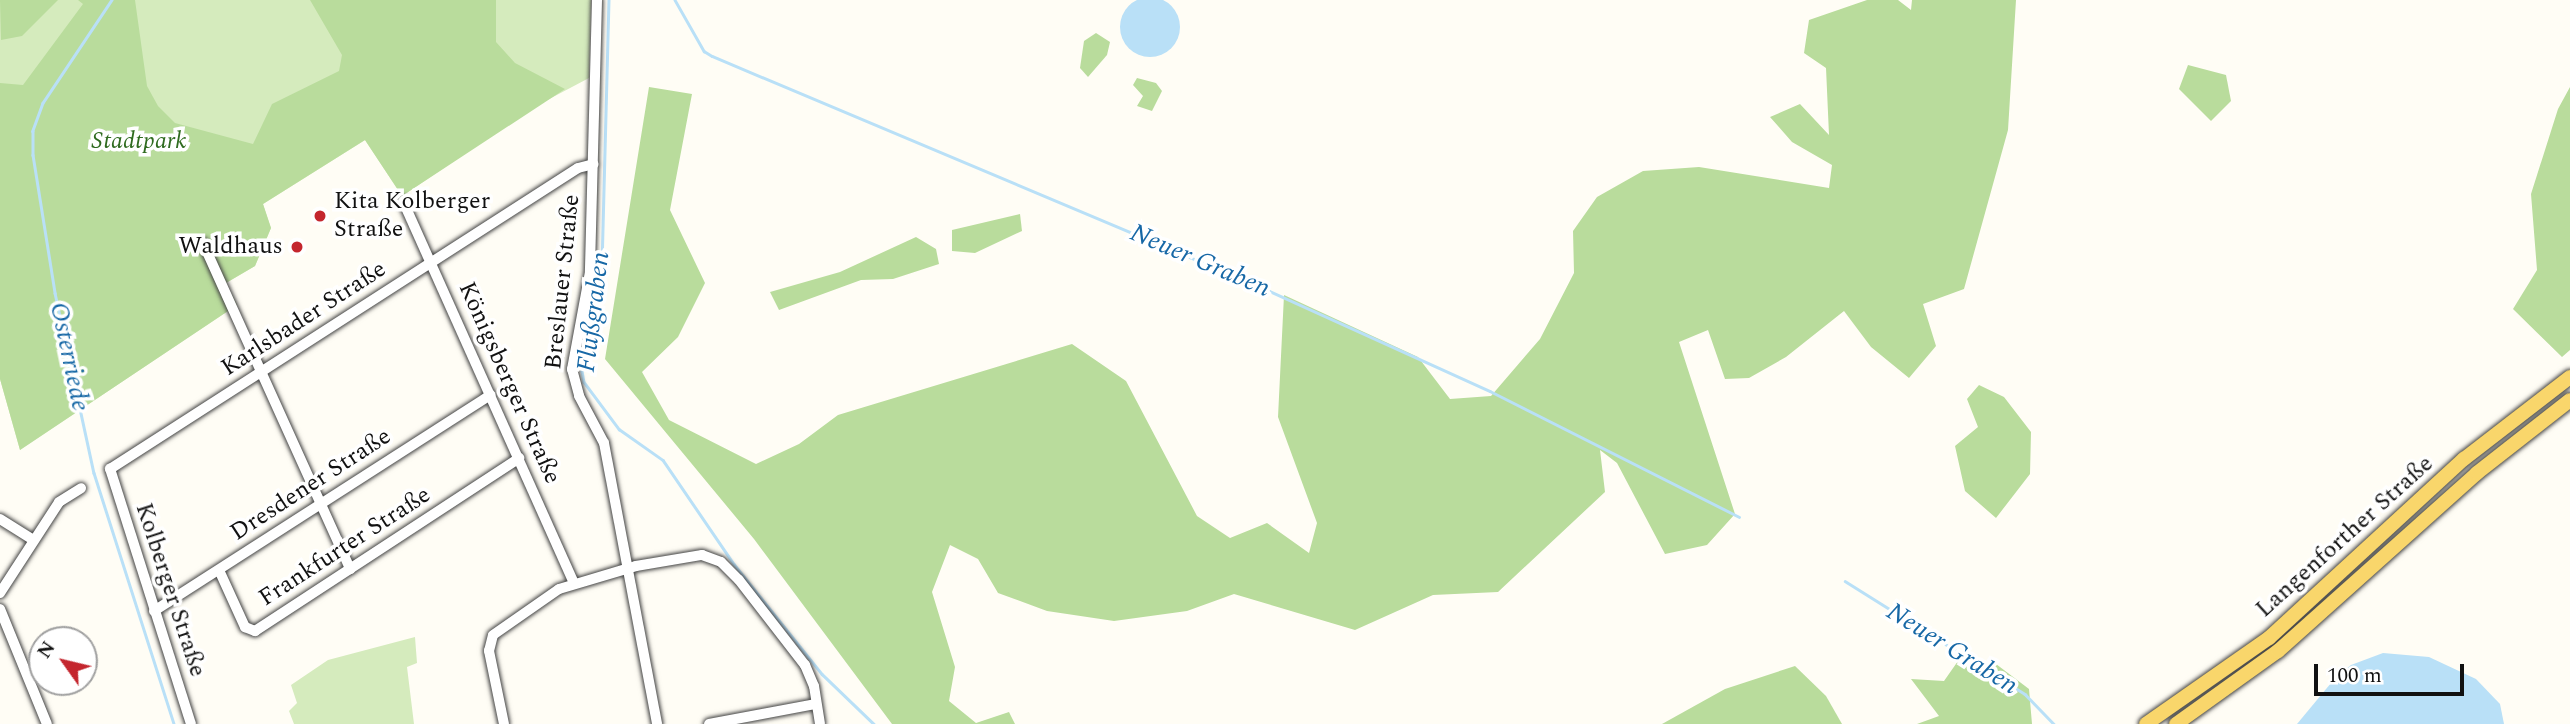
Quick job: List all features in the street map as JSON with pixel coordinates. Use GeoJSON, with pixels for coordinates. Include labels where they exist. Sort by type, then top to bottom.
{"type":"FeatureCollection","features":[{"type":"Feature","properties":{"kind":"main road","name":"Langenforther Straße"},"geometry":{"type":"LineString","coordinates":[[2146,724],[2269,638],[2499,429],[2570,377]]}},
{"type":"Feature","properties":{"kind":"main road","name":"Langenforther Straße"},"geometry":{"type":"LineString","coordinates":[[2176,724],[2278,651],[2477,473],[2570,400]]}},
{"type":"Feature","properties":{"kind":"street","name":"Breslauer Straße"},"geometry":{"type":"LineString","coordinates":[[597,0],[594,164],[587,300],[572,369],[579,396],[604,443],[657,724]]}},
{"type":"Feature","properties":{"kind":"street","name":"Karlsbader Straße"},"geometry":{"type":"LineString","coordinates":[[110,469],[578,168],[594,164]]}},
{"type":"Feature","properties":{"kind":"street","name":"Königsberger Straße"},"geometry":{"type":"LineString","coordinates":[[403,201],[574,584]]}},
{"type":"Feature","properties":{"kind":"street"},"geometry":{"type":"LineString","coordinates":[[203,243],[350,569]]}},
{"type":"Feature","properties":{"kind":"street","name":"Dresdener Straße"},"geometry":{"type":"LineString","coordinates":[[154,611],[491,395]]}},
{"type":"Feature","properties":{"kind":"street","name":"Frankfurter Straße"},"geometry":{"type":"LineString","coordinates":[[219,570],[245,627],[255,631],[519,458]]}},
{"type":"Feature","properties":{"kind":"street","name":"Kolberger Straße"},"geometry":{"type":"LineString","coordinates":[[110,469],[191,724]]}},
{"type":"Feature","properties":{"kind":"street"},"geometry":{"type":"LineString","coordinates":[[0,593],[59,502],[82,488]]}},
{"type":"Feature","properties":{"kind":"street"},"geometry":{"type":"LineString","coordinates":[[0,519],[33,540]]}},
{"type":"Feature","properties":{"kind":"street"},"geometry":{"type":"LineString","coordinates":[[504,724],[489,640],[559,589],[628,570],[702,555],[721,562],[805,665],[820,724]]}},
{"type":"Feature","properties":{"kind":"street"},"geometry":{"type":"LineString","coordinates":[[0,609],[47,724]]}},
{"type":"Feature","properties":{"kind":"street"},"geometry":{"type":"LineString","coordinates":[[709,724],[816,704]]}},
{"type":"Feature","properties":{"kind":"green space","name":"Stadtpark"},"geometry":{"type":"Polygon","coordinates":[[[0,0],[591,0],[589,78],[536,106],[402,196],[365,140],[263,204],[271,228],[255,266],[226,283],[237,305],[20,450],[0,379],[0,0]]]}},
{"type":"Feature","properties":{"kind":"green space"},"geometry":{"type":"Polygon","coordinates":[[[0,0],[58,0],[22,36],[1,40],[0,0]]]}},
{"type":"Feature","properties":{"kind":"green space","name":"Stadtpark"},"geometry":{"type":"Polygon","coordinates":[[[78,0],[135,0],[147,86],[158,106],[175,123],[253,144],[272,104],[339,71],[342,55],[310,0],[496,0],[496,42],[515,63],[565,89],[402,196],[365,140],[263,204],[271,228],[255,266],[226,283],[237,305],[20,450],[0,379],[0,83],[23,85],[83,4],[78,0]]]}},
{"type":"Feature","properties":{"kind":"green space"},"geometry":{"type":"Polygon","coordinates":[[[1867,0],[1898,0],[1911,10],[1912,0],[2016,0],[2008,130],[1964,289],[1923,304],[1936,346],[1909,378],[1871,347],[1844,311],[1786,357],[1749,378],[1725,379],[1708,330],[1679,342],[1735,514],[1707,545],[1665,554],[1617,463],[1600,450],[1605,492],[1498,592],[1433,595],[1355,630],[1234,594],[1187,611],[1114,621],[1047,611],[998,593],[978,559],[950,545],[932,592],[955,667],[949,701],[976,723],[1009,712],[1015,724],[892,724],[754,539],[605,359],[649,87],[692,94],[670,210],[705,283],[678,337],[642,372],[669,420],[756,464],[799,444],[838,415],[1072,344],[1126,381],[1197,516],[1230,538],[1267,523],[1309,553],[1317,523],[1278,417],[1284,295],[1418,357],[1450,399],[1491,396],[1540,339],[1574,273],[1573,231],[1597,197],[1643,171],[1699,167],[1829,188],[1832,165],[1792,142],[1770,117],[1800,104],[1829,135],[1826,68],[1804,53],[1809,20],[1867,0]]]}},
{"type":"Feature","properties":{"kind":"green space"},"geometry":{"type":"Polygon","coordinates":[[[1096,33],[1110,42],[1107,55],[1088,77],[1080,68],[1084,41],[1096,33]]]}},
{"type":"Feature","properties":{"kind":"green space"},"geometry":{"type":"Polygon","coordinates":[[[2188,65],[2226,75],[2231,101],[2211,121],[2179,89],[2188,65]]]}},
{"type":"Feature","properties":{"kind":"green space"},"geometry":{"type":"Polygon","coordinates":[[[1137,78],[1156,83],[1162,91],[1152,111],[1137,106],[1143,96],[1133,85],[1137,78]]]}},
{"type":"Feature","properties":{"kind":"green space"},"geometry":{"type":"Polygon","coordinates":[[[2570,87],[2570,350],[2562,357],[2513,309],[2537,270],[2531,194],[2558,109],[2570,87]]]}},
{"type":"Feature","properties":{"kind":"green space"},"geometry":{"type":"Polygon","coordinates":[[[1020,214],[1022,231],[975,253],[952,251],[952,230],[1020,214]]]}},
{"type":"Feature","properties":{"kind":"green space"},"geometry":{"type":"Polygon","coordinates":[[[916,237],[936,249],[939,264],[893,279],[861,280],[779,310],[770,292],[840,272],[916,237]]]}},
{"type":"Feature","properties":{"kind":"green space"},"geometry":{"type":"Polygon","coordinates":[[[1979,385],[2004,397],[2031,432],[2030,474],[1996,518],[1965,491],[1955,446],[1978,427],[1967,399],[1979,385]]]}},
{"type":"Feature","properties":{"kind":"green space"},"geometry":{"type":"Polygon","coordinates":[[[415,637],[417,663],[407,667],[414,724],[294,724],[289,711],[297,703],[291,685],[328,660],[415,637]]]}},
{"type":"Feature","properties":{"kind":"green space"},"geometry":{"type":"Polygon","coordinates":[[[1958,661],[1996,664],[2029,689],[2032,724],[1917,724],[1939,716],[1911,679],[1944,681],[1958,661]]]}},
{"type":"Feature","properties":{"kind":"green space"},"geometry":{"type":"Polygon","coordinates":[[[1795,666],[1826,696],[1842,724],[1662,724],[1725,689],[1795,666]]]}},
{"type":"Feature","properties":{"kind":"water"},"geometry":{"type":"Polygon","coordinates":[[[1144,-3],[1156,-3],[1175,10],[1180,27],[1178,39],[1167,52],[1156,57],[1144,57],[1125,44],[1120,33],[1120,21],[1133,2],[1144,-3]]]}},
{"type":"Feature","properties":{"kind":"water"},"geometry":{"type":"Polygon","coordinates":[[[2383,653],[2429,657],[2476,679],[2500,704],[2504,724],[2297,724],[2336,677],[2351,665],[2383,653]]]}},
{"type":"Feature","properties":{"kind":"waterway","name":"Osterriede"},"geometry":{"type":"LineString","coordinates":[[112,0],[43,103],[33,131],[33,155],[55,293],[94,473],[174,724]]}},
{"type":"Feature","properties":{"kind":"waterway","name":"Flußgraben"},"geometry":{"type":"LineString","coordinates":[[609,0],[602,263],[582,371],[584,382],[619,429],[663,460],[734,564],[822,674],[874,724]]}},
{"type":"Feature","properties":{"kind":"waterway","name":"Neuer Graben"},"geometry":{"type":"LineString","coordinates":[[675,0],[704,51],[712,56],[1263,288],[1490,391],[1739,517]]}},
{"type":"Feature","properties":{"kind":"waterway","name":"Neuer Graben"},"geometry":{"type":"LineString","coordinates":[[1845,581],[2025,694],[2054,724]]}},
{"type":"Feature","properties":{"kind":"place","name":"Kita Kolberger Straße"},"geometry":{"type":"Point","coordinates":[320,216]}},
{"type":"Feature","properties":{"kind":"place","name":"Waldhaus"},"geometry":{"type":"Point","coordinates":[297,247]}}]}
